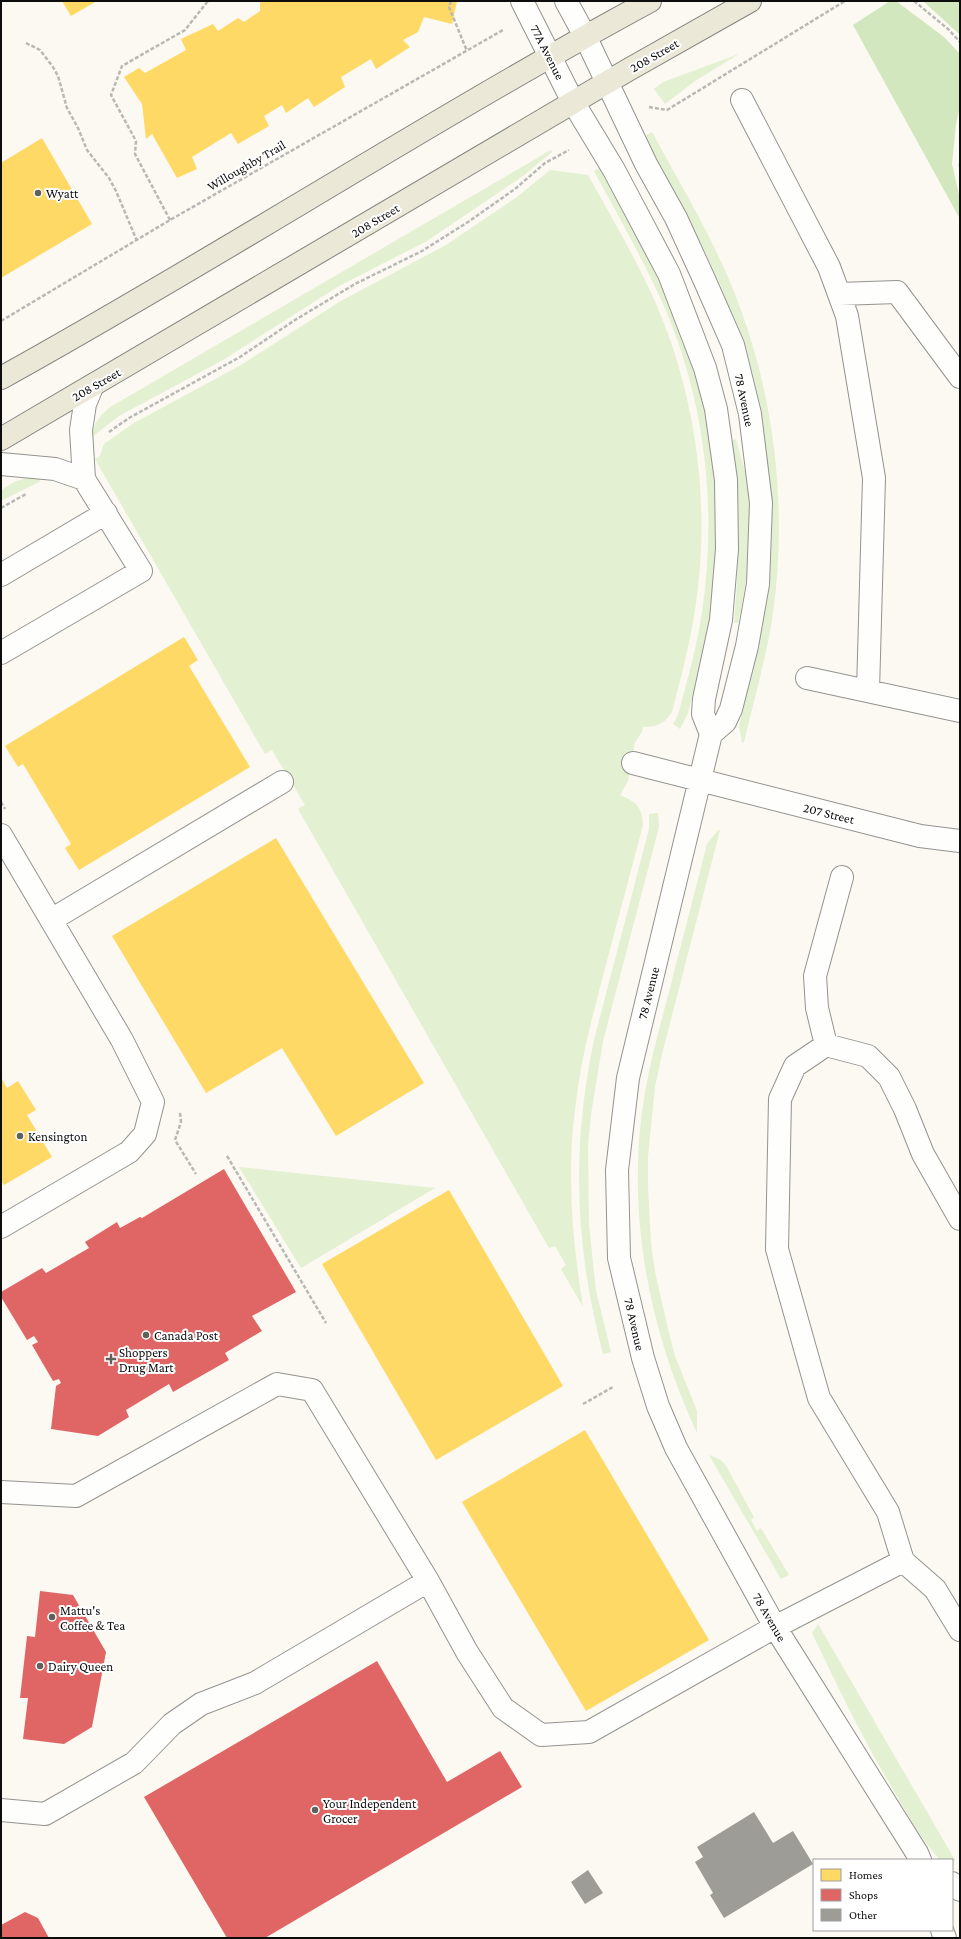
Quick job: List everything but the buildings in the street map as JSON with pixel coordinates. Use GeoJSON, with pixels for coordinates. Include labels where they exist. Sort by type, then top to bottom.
{"type":"FeatureCollection","features":[{"type":"Feature","properties":{"kind":"main road"},"geometry":{"type":"LineString","coordinates":[[1,378],[97,325],[550,56],[650,1]]}},
{"type":"Feature","properties":{"kind":"main road","name":"208 Street"},"geometry":{"type":"LineString","coordinates":[[1,440],[573,102],[750,1]]}},
{"type":"Feature","properties":{"kind":"street","name":"77A Avenue"},"geometry":{"type":"LineString","coordinates":[[522,1],[573,102]]}},
{"type":"Feature","properties":{"kind":"street"},"geometry":{"type":"LineString","coordinates":[[566,1],[585,36],[607,83]]}},
{"type":"Feature","properties":{"kind":"street","name":"78 Avenue"},"geometry":{"type":"LineString","coordinates":[[607,83],[646,164],[676,218],[729,338],[750,414],[761,503],[758,584],[747,646],[731,709],[725,722],[711,734],[628,1078],[617,1170],[619,1258],[643,1358],[658,1406],[676,1448],[775,1627],[921,1858]]}},
{"type":"Feature","properties":{"kind":"street"},"geometry":{"type":"LineString","coordinates":[[742,100],[829,267],[847,316],[874,478],[868,691]]}},
{"type":"Feature","properties":{"kind":"street"},"geometry":{"type":"LineString","coordinates":[[573,102],[621,184],[669,274],[705,368],[716,410],[726,480],[727,549],[721,620],[704,698],[703,714],[711,734]]}},
{"type":"Feature","properties":{"kind":"street"},"geometry":{"type":"LineString","coordinates":[[839,294],[897,292],[960,377]]}},
{"type":"Feature","properties":{"kind":"street"},"geometry":{"type":"LineString","coordinates":[[1,653],[141,571],[84,479],[81,430],[85,404],[92,387]]}},
{"type":"Feature","properties":{"kind":"street"},"geometry":{"type":"LineString","coordinates":[[1,464],[55,470],[84,479]]}},
{"type":"Feature","properties":{"kind":"street"},"geometry":{"type":"LineString","coordinates":[[1,575],[106,513]]}},
{"type":"Feature","properties":{"kind":"street"},"geometry":{"type":"LineString","coordinates":[[807,678],[960,711]]}},
{"type":"Feature","properties":{"kind":"street","name":"207 Street"},"geometry":{"type":"LineString","coordinates":[[633,763],[920,836],[960,841]]}},
{"type":"Feature","properties":{"kind":"street"},"geometry":{"type":"LineString","coordinates":[[51,920],[282,782]]}},
{"type":"Feature","properties":{"kind":"street"},"geometry":{"type":"LineString","coordinates":[[1,835],[122,1040],[153,1102],[145,1134],[129,1152],[1,1227]]}},
{"type":"Feature","properties":{"kind":"street"},"geometry":{"type":"LineString","coordinates":[[826,1044],[817,1008],[815,976],[842,877]]}},
{"type":"Feature","properties":{"kind":"street"},"geometry":{"type":"LineString","coordinates":[[826,1044],[868,1056],[889,1077],[905,1109],[923,1154],[960,1219]]}},
{"type":"Feature","properties":{"kind":"street"},"geometry":{"type":"LineString","coordinates":[[826,1044],[795,1066],[780,1099],[777,1249],[819,1398],[888,1512],[903,1561],[935,1589],[960,1630]]}},
{"type":"Feature","properties":{"kind":"street"},"geometry":{"type":"LineString","coordinates":[[1,1492],[76,1496],[277,1384],[312,1390],[428,1581],[467,1652],[503,1708],[541,1735],[588,1732],[775,1627],[903,1561]]}},
{"type":"Feature","properties":{"kind":"street"},"geometry":{"type":"LineString","coordinates":[[1,1810],[45,1814],[134,1763],[172,1724],[201,1704],[255,1683],[428,1581]]}},
{"type":"Feature","properties":{"kind":"path"},"geometry":{"type":"LineString","coordinates":[[170,220],[135,154],[136,140],[111,95],[122,66],[185,30],[208,1]]}},
{"type":"Feature","properties":{"kind":"path"},"geometry":{"type":"LineString","coordinates":[[451,1],[449,7],[467,51]]}},
{"type":"Feature","properties":{"kind":"path"},"geometry":{"type":"LineString","coordinates":[[647,107],[667,110],[845,1]]}},
{"type":"Feature","properties":{"kind":"path"},"geometry":{"type":"LineString","coordinates":[[914,1],[948,29],[960,42]]}},
{"type":"Feature","properties":{"kind":"path","name":"Willoughby Trail"},"geometry":{"type":"LineString","coordinates":[[1,321],[170,220],[503,30]]}},
{"type":"Feature","properties":{"kind":"path"},"geometry":{"type":"LineString","coordinates":[[26,43],[40,50],[53,67],[58,76],[67,108],[78,128],[86,150],[109,178],[137,241]]}},
{"type":"Feature","properties":{"kind":"path"},"geometry":{"type":"LineString","coordinates":[[106,434],[129,418],[240,357],[295,320],[355,284],[422,251],[468,222],[515,189],[545,163],[572,149]]}},
{"type":"Feature","properties":{"kind":"path"},"geometry":{"type":"LineString","coordinates":[[1,802],[8,815]]}},
{"type":"Feature","properties":{"kind":"path"},"geometry":{"type":"LineString","coordinates":[[179,1109],[181,1122],[175,1140],[196,1174]]}},
{"type":"Feature","properties":{"kind":"path"},"geometry":{"type":"LineString","coordinates":[[227,1156],[326,1323]]}},
{"type":"Feature","properties":{"kind":"path"},"geometry":{"type":"LineString","coordinates":[[583,1404],[613,1387]]}},
{"type":"Feature","properties":{"kind":"green space"},"geometry":{"type":"Polygon","coordinates":[[[890,1],[896,1],[944,37],[960,54],[960,107],[956,124],[952,164],[960,199],[960,219],[853,25],[890,1]]]}},
{"type":"Feature","properties":{"kind":"green space"},"geometry":{"type":"Polygon","coordinates":[[[923,1],[960,1],[960,35],[959,34],[923,1]]]}},
{"type":"Feature","properties":{"kind":"green space"},"geometry":{"type":"Polygon","coordinates":[[[739,54],[695,81],[665,104],[654,89],[663,82],[739,54]]]}},
{"type":"Feature","properties":{"kind":"green space"},"geometry":{"type":"Polygon","coordinates":[[[652,132],[706,230],[734,292],[760,373],[769,414],[775,457],[778,499],[779,542],[776,584],[771,626],[765,655],[744,742],[742,743],[739,726],[755,657],[745,354],[735,323],[715,273],[691,224],[647,144],[645,136],[652,132]]]}},
{"type":"Feature","properties":{"kind":"green space"},"geometry":{"type":"Polygon","coordinates":[[[551,150],[552,152],[523,176],[427,241],[339,286],[223,360],[119,416],[92,437],[96,423],[112,406],[551,150]]]}},
{"type":"Feature","properties":{"kind":"green space"},"geometry":{"type":"Polygon","coordinates":[[[602,167],[675,307],[704,398],[717,498],[718,547],[713,607],[703,656],[688,713],[680,729],[673,724],[678,715],[695,651],[702,612],[706,574],[708,497],[705,459],[691,383],[680,347],[666,311],[632,240],[594,171],[602,167]]]}},
{"type":"Feature","properties":{"kind":"green space"},"geometry":{"type":"Polygon","coordinates":[[[550,170],[588,175],[629,249],[657,306],[677,362],[687,399],[699,475],[701,513],[701,551],[698,589],[688,649],[672,712],[660,724],[643,727],[642,732],[635,742],[628,781],[620,795],[630,800],[640,809],[643,825],[584,1053],[576,1102],[571,1154],[571,1179],[573,1230],[583,1307],[561,1269],[566,1265],[555,1246],[549,1248],[298,809],[305,805],[272,750],[265,754],[95,459],[100,456],[104,444],[134,423],[241,365],[339,302],[446,245],[517,197],[550,170]]]}},
{"type":"Feature","properties":{"kind":"green space"},"geometry":{"type":"Polygon","coordinates":[[[736,439],[746,475],[749,493],[751,531],[745,587],[738,623],[734,623],[738,532],[736,487],[731,441],[736,439]]]}},
{"type":"Feature","properties":{"kind":"green space"},"geometry":{"type":"Polygon","coordinates":[[[31,477],[42,477],[39,482],[1,501],[1,490],[16,481],[31,477]]]}},
{"type":"Feature","properties":{"kind":"green space"},"geometry":{"type":"Polygon","coordinates":[[[658,813],[659,827],[603,1041],[591,1114],[588,1146],[589,1224],[596,1291],[611,1352],[603,1354],[587,1275],[582,1236],[579,1198],[579,1159],[582,1120],[594,1040],[649,829],[649,814],[658,813]]]}},
{"type":"Feature","properties":{"kind":"green space"},"geometry":{"type":"Polygon","coordinates":[[[718,830],[720,830],[662,1054],[655,1087],[648,1156],[651,1243],[655,1272],[675,1356],[697,1411],[697,1433],[665,1352],[645,1267],[640,1223],[638,1179],[639,1136],[645,1092],[656,1040],[707,844],[718,830]]]}},
{"type":"Feature","properties":{"kind":"green space"},"geometry":{"type":"Polygon","coordinates":[[[239,1167],[435,1188],[301,1268],[239,1167]]]}},
{"type":"Feature","properties":{"kind":"green space"},"geometry":{"type":"Polygon","coordinates":[[[709,1455],[719,1459],[725,1464],[754,1517],[751,1520],[757,1531],[761,1528],[789,1575],[781,1579],[709,1455]]]}},
{"type":"Feature","properties":{"kind":"green space"},"geometry":{"type":"Polygon","coordinates":[[[818,1624],[955,1860],[953,1863],[953,1859],[939,1859],[927,1844],[910,1818],[851,1713],[812,1633],[818,1624]]]}},
{"type":"Feature","properties":{"kind":"place","name":"Wyatt"},"geometry":{"type":"Point","coordinates":[38,193]}},
{"type":"Feature","properties":{"kind":"place","name":"Kensington"},"geometry":{"type":"Point","coordinates":[20,1136]}},
{"type":"Feature","properties":{"kind":"place","name":"Canada Post"},"geometry":{"type":"Point","coordinates":[146,1335]}},
{"type":"Feature","properties":{"kind":"place","name":"Shoppers Drug Mart"},"geometry":{"type":"Point","coordinates":[111,1359]}},
{"type":"Feature","properties":{"kind":"place","name":"Mattu's Coffee & Tea"},"geometry":{"type":"Point","coordinates":[52,1617]}},
{"type":"Feature","properties":{"kind":"place","name":"Dairy Queen"},"geometry":{"type":"Point","coordinates":[40,1666]}},
{"type":"Feature","properties":{"kind":"place","name":"Your Independent Grocer"},"geometry":{"type":"Point","coordinates":[315,1810]}}]}
